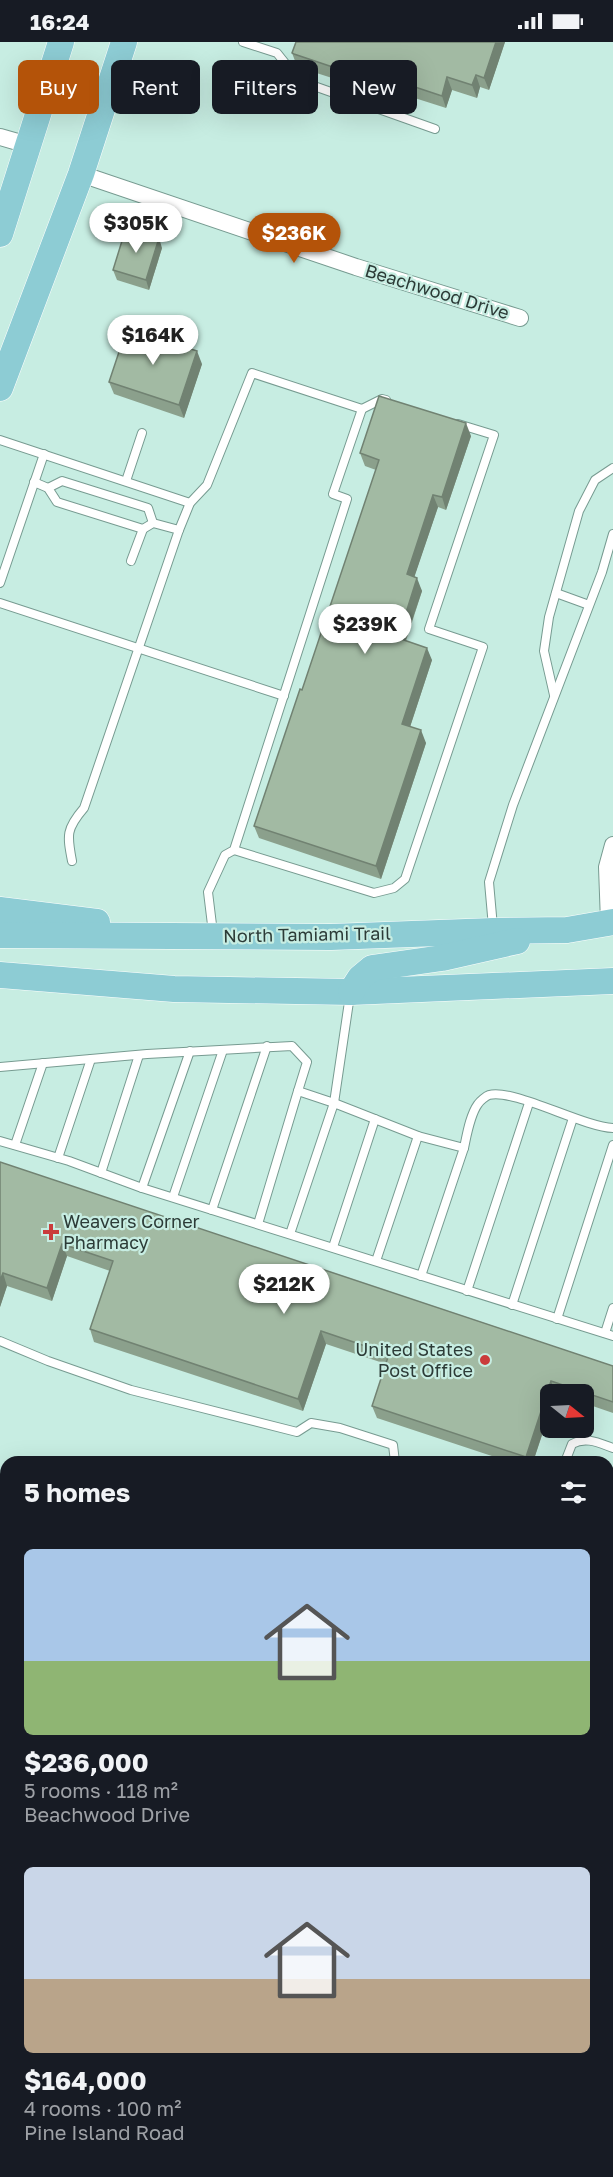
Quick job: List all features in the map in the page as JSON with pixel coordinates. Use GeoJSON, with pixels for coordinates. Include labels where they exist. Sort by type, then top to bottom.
{"type":"FeatureCollection","features":[{"type":"Feature","properties":{"kind":"main road"},"geometry":{"type":"LineString","coordinates":[[0,234],[61,42]]}},
{"type":"Feature","properties":{"kind":"main road"},"geometry":{"type":"LineString","coordinates":[[0,388],[81,174],[124,42]]}},
{"type":"Feature","properties":{"kind":"main road"},"geometry":{"type":"LineString","coordinates":[[0,910],[213,936]]}},
{"type":"Feature","properties":{"kind":"main road","name":"North Tamiami Trail"},"geometry":{"type":"LineString","coordinates":[[0,935],[331,937],[493,930],[567,930],[611,922]]}},
{"type":"Feature","properties":{"kind":"main road"},"geometry":{"type":"LineString","coordinates":[[351,992],[360,978],[372,968],[441,958],[567,930]]}},
{"type":"Feature","properties":{"kind":"main road"},"geometry":{"type":"LineString","coordinates":[[0,975],[174,989],[351,992],[613,981]]}},
{"type":"Feature","properties":{"kind":"street"},"geometry":{"type":"LineString","coordinates":[[0,136],[28,145]]}},
{"type":"Feature","properties":{"kind":"street","name":"Beachwood Drive"},"geometry":{"type":"LineString","coordinates":[[81,174],[356,267],[520,318]]}},
{"type":"Feature","properties":{"kind":"street"},"geometry":{"type":"LineString","coordinates":[[611,922],[607,867],[613,845]]}},
{"type":"Feature","properties":{"kind":"lane"},"geometry":{"type":"LineString","coordinates":[[243,42],[277,53],[289,68],[314,86],[435,129]]}},
{"type":"Feature","properties":{"kind":"lane"},"geometry":{"type":"LineString","coordinates":[[72,861],[68,842],[71,824],[84,808],[179,530],[190,503],[207,485],[252,373],[362,408],[382,399],[393,403]]}},
{"type":"Feature","properties":{"kind":"lane"},"geometry":{"type":"LineString","coordinates":[[213,936],[208,892],[225,855],[234,850],[347,499],[333,494],[362,408]]}},
{"type":"Feature","properties":{"kind":"lane"},"geometry":{"type":"LineString","coordinates":[[234,850],[374,893],[394,888],[405,879],[483,647],[429,629],[494,435],[449,421]]}},
{"type":"Feature","properties":{"kind":"lane"},"geometry":{"type":"LineString","coordinates":[[126,481],[142,433]]}},
{"type":"Feature","properties":{"kind":"lane"},"geometry":{"type":"LineString","coordinates":[[0,440],[190,503]]}},
{"type":"Feature","properties":{"kind":"lane"},"geometry":{"type":"LineString","coordinates":[[0,583],[44,454]]}},
{"type":"Feature","properties":{"kind":"lane"},"geometry":{"type":"LineString","coordinates":[[554,695],[544,651],[549,617],[579,510],[595,480],[613,468]]}},
{"type":"Feature","properties":{"kind":"lane"},"geometry":{"type":"LineString","coordinates":[[48,488],[63,481],[148,508],[153,523]]}},
{"type":"Feature","properties":{"kind":"lane"},"geometry":{"type":"LineString","coordinates":[[34,482],[48,488],[57,501],[143,530]]}},
{"type":"Feature","properties":{"kind":"lane"},"geometry":{"type":"LineString","coordinates":[[153,523],[179,530]]}},
{"type":"Feature","properties":{"kind":"lane"},"geometry":{"type":"LineString","coordinates":[[131,561],[143,530],[153,523]]}},
{"type":"Feature","properties":{"kind":"lane"},"geometry":{"type":"LineString","coordinates":[[493,930],[489,882],[513,805],[602,572],[613,534]]}},
{"type":"Feature","properties":{"kind":"lane"},"geometry":{"type":"LineString","coordinates":[[556,592],[589,604]]}},
{"type":"Feature","properties":{"kind":"lane"},"geometry":{"type":"LineString","coordinates":[[0,603],[284,696]]}},
{"type":"Feature","properties":{"kind":"lane"},"geometry":{"type":"LineString","coordinates":[[290,1234],[334,1103],[351,992]]}},
{"type":"Feature","properties":{"kind":"lane"},"geometry":{"type":"LineString","coordinates":[[213,1209],[267,1046]]}},
{"type":"Feature","properties":{"kind":"lane"},"geometry":{"type":"LineString","coordinates":[[0,1067],[190,1051],[292,1046],[308,1062],[258,1224]]}},
{"type":"Feature","properties":{"kind":"lane"},"geometry":{"type":"LineString","coordinates":[[173,1197],[223,1050]]}},
{"type":"Feature","properties":{"kind":"lane"},"geometry":{"type":"LineString","coordinates":[[142,1188],[190,1051]]}},
{"type":"Feature","properties":{"kind":"lane"},"geometry":{"type":"LineString","coordinates":[[101,1173],[139,1055]]}},
{"type":"Feature","properties":{"kind":"lane"},"geometry":{"type":"LineString","coordinates":[[58,1158],[91,1059]]}},
{"type":"Feature","properties":{"kind":"lane"},"geometry":{"type":"LineString","coordinates":[[15,1145],[43,1063]]}},
{"type":"Feature","properties":{"kind":"lane"},"geometry":{"type":"LineString","coordinates":[[298,1091],[418,1136],[464,1148]]}},
{"type":"Feature","properties":{"kind":"lane"},"geometry":{"type":"LineString","coordinates":[[421,1276],[478,1103],[489,1095],[504,1095],[573,1118],[613,1128]]}},
{"type":"Feature","properties":{"kind":"lane"},"geometry":{"type":"LineString","coordinates":[[467,1291],[529,1102]]}},
{"type":"Feature","properties":{"kind":"lane"},"geometry":{"type":"LineString","coordinates":[[512,1305],[573,1118]]}},
{"type":"Feature","properties":{"kind":"lane"},"geometry":{"type":"LineString","coordinates":[[333,1247],[375,1119]]}},
{"type":"Feature","properties":{"kind":"lane"},"geometry":{"type":"LineString","coordinates":[[376,1261],[418,1136]]}},
{"type":"Feature","properties":{"kind":"lane"},"geometry":{"type":"LineString","coordinates":[[0,1141],[467,1291],[609,1334],[613,1308]]}},
{"type":"Feature","properties":{"kind":"lane"},"geometry":{"type":"LineString","coordinates":[[557,1319],[613,1145]]}},
{"type":"Feature","properties":{"kind":"lane"},"geometry":{"type":"LineString","coordinates":[[0,1341],[131,1390],[297,1432],[311,1423],[340,1428],[393,1445],[395,1456]]}},
{"type":"Feature","properties":{"kind":"lane"},"geometry":{"type":"LineString","coordinates":[[567,1456],[572,1444],[579,1440],[587,1439],[613,1448]]}},
{"type":"Feature","properties":{"kind":"building"},"geometry":{"type":"Polygon","coordinates":[[[296,42],[496,42],[484,78],[476,75],[472,85],[447,77],[442,96],[417,88],[417,60],[330,60],[330,66],[318,62],[318,60],[292,53],[296,42]]]}},
{"type":"Feature","properties":{"kind":"building"},"geometry":{"type":"Polygon","coordinates":[[[126,228],[159,238],[146,280],[113,270],[126,228]]]}},
{"type":"Feature","properties":{"kind":"building"},"geometry":{"type":"Polygon","coordinates":[[[127,328],[197,351],[179,405],[109,382],[127,328]]]}},
{"type":"Feature","properties":{"kind":"building"},"geometry":{"type":"Polygon","coordinates":[[[379,396],[466,423],[442,497],[433,495],[407,574],[417,578],[398,638],[427,648],[402,724],[421,730],[376,866],[254,826],[379,460],[360,453],[379,396]]]}},
{"type":"Feature","properties":{"kind":"building"},"geometry":{"type":"Polygon","coordinates":[[[0,1162],[613,1366],[613,1402],[594,1396],[594,1384],[560,1384],[551,1381],[550,1384],[540,1384],[540,1414],[526,1456],[523,1456],[372,1406],[389,1354],[321,1331],[298,1399],[90,1329],[113,1261],[62,1244],[47,1288],[3,1273],[0,1281],[0,1162]]]}},
{"type":"Feature","properties":{"kind":"place","name":"Weavers Corner Pharmacy"},"geometry":{"type":"Point","coordinates":[51,1232]}},
{"type":"Feature","properties":{"kind":"place","name":"United States Post Office"},"geometry":{"type":"Point","coordinates":[485,1360]}}]}
